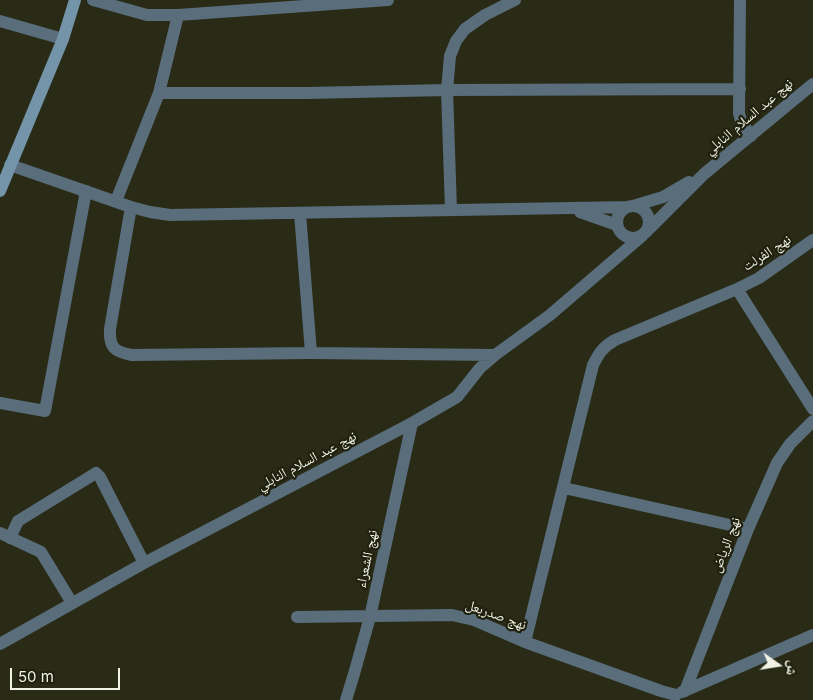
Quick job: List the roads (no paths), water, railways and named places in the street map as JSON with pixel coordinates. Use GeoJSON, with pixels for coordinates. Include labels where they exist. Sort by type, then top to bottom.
{"type":"FeatureCollection","features":[{"type":"Feature","properties":{"kind":"main road"},"geometry":{"type":"LineString","coordinates":[[0,191],[63,39],[75,0]]}},
{"type":"Feature","properties":{"kind":"street"},"geometry":{"type":"LineString","coordinates":[[93,0],[147,15],[178,15],[388,0]]}},
{"type":"Feature","properties":{"kind":"street"},"geometry":{"type":"LineString","coordinates":[[485,0],[485,15]]}},
{"type":"Feature","properties":{"kind":"street"},"geometry":{"type":"LineString","coordinates":[[451,210],[447,90],[450,56],[456,41],[465,28],[485,15],[515,0]]}},
{"type":"Feature","properties":{"kind":"street"},"geometry":{"type":"LineString","coordinates":[[740,0],[739,113],[750,136]]}},
{"type":"Feature","properties":{"kind":"street"},"geometry":{"type":"LineString","coordinates":[[116,201],[159,93],[178,15]]}},
{"type":"Feature","properties":{"kind":"street"},"geometry":{"type":"LineString","coordinates":[[0,21],[63,39]]}},
{"type":"Feature","properties":{"kind":"street","name":"نهج عبد السلام النابلي"},"geometry":{"type":"LineString","coordinates":[[0,644],[144,563],[412,423],[457,397],[480,368],[494,355],[550,315],[604,270],[704,174],[813,84]]}},
{"type":"Feature","properties":{"kind":"street"},"geometry":{"type":"LineString","coordinates":[[159,93],[740,89]]}},
{"type":"Feature","properties":{"kind":"street","name":"نهج عبد السلام النابلي"},"geometry":{"type":"LineString","coordinates":[[10,165],[131,207],[150,212],[170,214],[630,207],[663,197],[704,174]]}},
{"type":"Feature","properties":{"kind":"street"},"geometry":{"type":"LineString","coordinates":[[0,403],[45,410],[86,191]]}},
{"type":"Feature","properties":{"kind":"street"},"geometry":{"type":"LineString","coordinates":[[131,207],[110,329],[112,343],[115,350],[120,353],[132,355],[311,353],[494,355]]}},
{"type":"Feature","properties":{"kind":"street"},"geometry":{"type":"LineString","coordinates":[[568,209],[599,218],[617,226],[626,237],[634,238],[643,234],[649,224],[646,213],[630,207],[624,209],[618,216],[617,226]]}},
{"type":"Feature","properties":{"kind":"street"},"geometry":{"type":"LineString","coordinates":[[300,213],[311,353]]}},
{"type":"Feature","properties":{"kind":"street","name":"نهج عبد السلام النابلي"},"geometry":{"type":"LineString","coordinates":[[604,270],[617,242],[617,226]]}},
{"type":"Feature","properties":{"kind":"street","name":"نهج الفرلت"},"geometry":{"type":"LineString","coordinates":[[525,642],[593,365],[598,354],[605,346],[624,336],[759,278],[813,240]]}},
{"type":"Feature","properties":{"kind":"street"},"geometry":{"type":"LineString","coordinates":[[737,289],[813,409]]}},
{"type":"Feature","properties":{"kind":"street","name":"نهج الرياض"},"geometry":{"type":"LineString","coordinates":[[679,695],[766,486],[783,453],[813,421]]}},
{"type":"Feature","properties":{"kind":"street","name":"نهج الشعراء"},"geometry":{"type":"LineString","coordinates":[[346,700],[370,617],[412,423]]}},
{"type":"Feature","properties":{"kind":"street"},"geometry":{"type":"LineString","coordinates":[[72,603],[41,552],[5,536],[18,521],[96,474],[100,477],[144,563]]}},
{"type":"Feature","properties":{"kind":"street"},"geometry":{"type":"LineString","coordinates":[[564,488],[748,529]]}},
{"type":"Feature","properties":{"kind":"street","name":"نهج صدربعل"},"geometry":{"type":"LineString","coordinates":[[297,617],[452,615],[474,620],[525,642],[661,691],[679,695]]}},
{"type":"Feature","properties":{"kind":"street"},"geometry":{"type":"LineString","coordinates":[[679,695],[813,636]]}}]}
